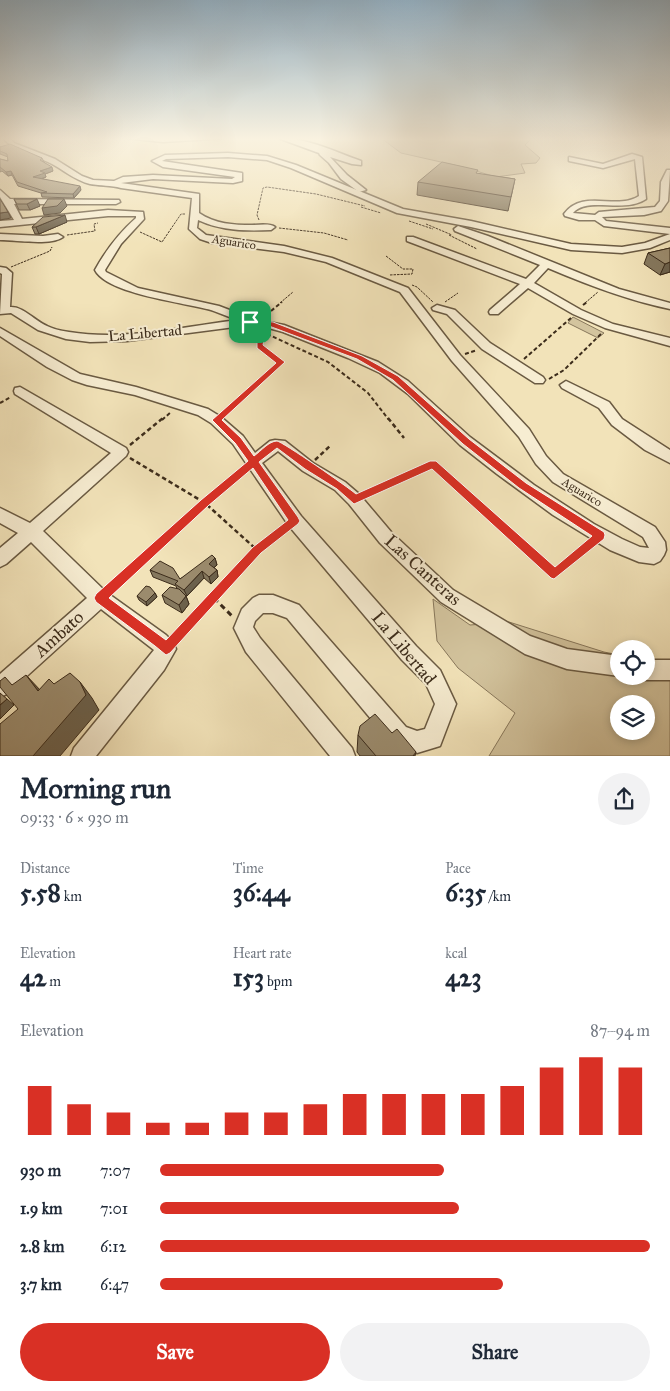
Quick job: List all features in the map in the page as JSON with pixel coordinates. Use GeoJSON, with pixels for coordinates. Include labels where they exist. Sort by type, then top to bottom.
{"type":"FeatureCollection","features":[{"type":"Feature","properties":{"kind":"street"},"geometry":{"type":"LineString","coordinates":[[72,173],[92,182],[115,183],[124,178],[233,181],[239,179],[239,175],[226,173]]}},
{"type":"Feature","properties":{"kind":"street"},"geometry":{"type":"LineString","coordinates":[[310,173],[377,205],[481,236],[604,288],[639,300],[670,306]]}},
{"type":"Feature","properties":{"kind":"street"},"geometry":{"type":"LineString","coordinates":[[341,173],[377,205]]}},
{"type":"Feature","properties":{"kind":"street"},"geometry":{"type":"LineString","coordinates":[[640,173],[643,197],[634,203],[579,204],[573,207],[568,214],[597,218],[604,223],[670,231]]}},
{"type":"Feature","properties":{"kind":"street"},"geometry":{"type":"LineString","coordinates":[[597,218],[599,215],[644,212],[658,208],[664,201],[665,182],[669,173]]}},
{"type":"Feature","properties":{"kind":"street","name":"Aguarico"},"geometry":{"type":"LineString","coordinates":[[115,183],[122,186],[193,194],[197,198],[193,229],[203,237],[226,242],[284,249],[330,260],[404,290],[456,358],[524,433],[541,460],[558,478],[649,532],[664,551]]}},
{"type":"Feature","properties":{"kind":"street"},"geometry":{"type":"LineString","coordinates":[[0,192],[8,201],[20,223]]}},
{"type":"Feature","properties":{"kind":"street"},"geometry":{"type":"LineString","coordinates":[[8,201],[61,204],[116,202]]}},
{"type":"Feature","properties":{"kind":"street"},"geometry":{"type":"LineString","coordinates":[[0,224],[135,212],[140,216],[120,237],[107,256],[100,270],[102,274],[135,290],[215,308],[258,326]]}},
{"type":"Feature","properties":{"kind":"street"},"geometry":{"type":"LineString","coordinates":[[194,214],[202,221],[212,224],[254,228],[271,227]]}},
{"type":"Feature","properties":{"kind":"street"},"geometry":{"type":"LineString","coordinates":[[410,214],[455,220],[512,232],[565,247],[586,250],[646,247],[670,237]]}},
{"type":"Feature","properties":{"kind":"street"},"geometry":{"type":"LineString","coordinates":[[0,237],[43,239],[58,237]]}},
{"type":"Feature","properties":{"kind":"street"},"geometry":{"type":"LineString","coordinates":[[410,239],[528,284],[577,312],[609,326],[670,342]]}},
{"type":"Feature","properties":{"kind":"street"},"geometry":{"type":"LineString","coordinates":[[494,312],[528,284],[546,264]]}},
{"type":"Feature","properties":{"kind":"street"},"geometry":{"type":"LineString","coordinates":[[1,270],[7,273],[2,310]]}},
{"type":"Feature","properties":{"kind":"street"},"geometry":{"type":"LineString","coordinates":[[437,308],[451,312],[486,346],[539,380]]}},
{"type":"Feature","properties":{"kind":"street","name":"La Libertad"},"geometry":{"type":"LineString","coordinates":[[2,310],[16,311],[42,328],[66,335],[90,338],[127,337],[271,324],[359,357],[396,378],[466,442],[522,486],[600,535],[644,558],[664,551]]}},
{"type":"Feature","properties":{"kind":"street","name":"La Libertad"},"geometry":{"type":"LineString","coordinates":[[0,332],[51,364],[76,377],[136,391],[203,412],[216,420],[238,440],[295,521],[409,653],[433,677],[446,704],[432,738],[417,742],[399,735],[293,611],[273,604],[260,604],[248,615],[243,628]]}},
{"type":"Feature","properties":{"kind":"street"},"geometry":{"type":"LineString","coordinates":[[566,385],[604,405],[617,422],[650,446],[670,457]]}},
{"type":"Feature","properties":{"kind":"street"},"geometry":{"type":"LineString","coordinates":[[0,559],[121,452],[20,391]]}},
{"type":"Feature","properties":{"kind":"street","name":"Las Canteras"},"geometry":{"type":"LineString","coordinates":[[254,462],[275,445],[280,445],[308,467],[340,486],[354,499],[386,538],[448,596],[525,644],[566,658],[610,665]]}},
{"type":"Feature","properties":{"kind":"street"},"geometry":{"type":"LineString","coordinates":[[0,515],[32,532],[100,598],[160,642],[166,649],[157,663],[82,756]]}},
{"type":"Feature","properties":{"kind":"street","name":"Ambato"},"geometry":{"type":"LineString","coordinates":[[0,687],[100,598]]}},
{"type":"Feature","properties":{"kind":"street"},"geometry":{"type":"LineString","coordinates":[[243,628],[253,645],[344,756]]}},
{"type":"Feature","properties":{"kind":"street"},"geometry":{"type":"LineString","coordinates":[[655,670],[670,670]]}},
{"type":"Feature","properties":{"kind":"path"},"geometry":{"type":"LineString","coordinates":[[348,240],[324,233],[271,227],[259,221],[257,214],[263,188],[316,194],[354,205],[377,205]]}},
{"type":"Feature","properties":{"kind":"path"},"geometry":{"type":"LineString","coordinates":[[136,222],[136,231],[162,242],[181,214],[194,214]]}},
{"type":"Feature","properties":{"kind":"path"},"geometry":{"type":"LineString","coordinates":[[1,270],[50,252],[58,237],[95,231],[94,224],[102,222],[96,220]]}},
{"type":"Feature","properties":{"kind":"path"},"geometry":{"type":"LineString","coordinates":[[442,232],[477,249]]}},
{"type":"Feature","properties":{"kind":"path"},"geometry":{"type":"LineString","coordinates":[[386,256],[403,269],[413,269],[412,274],[387,275]]}},
{"type":"Feature","properties":{"kind":"path"},"geometry":{"type":"LineString","coordinates":[[516,366],[589,299],[604,288]]}},
{"type":"Feature","properties":{"kind":"path"},"geometry":{"type":"LineString","coordinates":[[258,326],[293,292]]}},
{"type":"Feature","properties":{"kind":"path"},"geometry":{"type":"LineString","coordinates":[[437,308],[458,293]]}},
{"type":"Feature","properties":{"kind":"path"},"geometry":{"type":"LineString","coordinates":[[216,420],[281,362],[259,346],[258,326]]}},
{"type":"Feature","properties":{"kind":"path"},"geometry":{"type":"LineString","coordinates":[[258,326],[328,362],[368,393],[404,438]]}},
{"type":"Feature","properties":{"kind":"path"},"geometry":{"type":"LineString","coordinates":[[539,380],[549,379],[564,370],[609,326]]}},
{"type":"Feature","properties":{"kind":"path"},"geometry":{"type":"LineString","coordinates":[[456,358],[486,346]]}},
{"type":"Feature","properties":{"kind":"path"},"geometry":{"type":"LineString","coordinates":[[0,403],[20,391]]}},
{"type":"Feature","properties":{"kind":"path"},"geometry":{"type":"LineString","coordinates":[[180,405],[121,452],[205,503],[257,550]]}},
{"type":"Feature","properties":{"kind":"path"},"geometry":{"type":"LineString","coordinates":[[308,467],[331,444]]}},
{"type":"Feature","properties":{"kind":"path"},"geometry":{"type":"LineString","coordinates":[[100,598],[205,503],[254,462]]}},
{"type":"Feature","properties":{"kind":"path"},"geometry":{"type":"LineString","coordinates":[[354,499],[433,464],[554,574],[600,535]]}},
{"type":"Feature","properties":{"kind":"path"},"geometry":{"type":"LineString","coordinates":[[166,649],[257,550],[295,521]]}},
{"type":"Feature","properties":{"kind":"path"},"geometry":{"type":"LineString","coordinates":[[213,597],[243,628]]}},
{"type":"Feature","properties":{"kind":"shaded area"},"geometry":{"type":"Polygon","coordinates":[[[484,173],[523,173],[496,177],[484,173]]]}},
{"type":"Feature","properties":{"kind":"shaded area"},"geometry":{"type":"Polygon","coordinates":[[[573,317],[604,333],[598,338],[568,323],[573,317]]]}},
{"type":"Feature","properties":{"kind":"shaded area"},"geometry":{"type":"Polygon","coordinates":[[[433,599],[470,625],[509,622],[610,653],[610,685],[655,685],[655,660],[670,663],[670,756],[489,756],[515,713],[458,668],[437,641],[433,599]]]}},
{"type":"Feature","properties":{"kind":"building"},"geometry":{"type":"Polygon","coordinates":[[[12,173],[44,173],[33,177],[80,186],[73,194],[41,193],[47,192],[17,182],[12,173]]]}},
{"type":"Feature","properties":{"kind":"building"},"geometry":{"type":"Polygon","coordinates":[[[428,173],[478,173],[515,179],[511,197],[418,182],[428,173]]]}},
{"type":"Feature","properties":{"kind":"building"},"geometry":{"type":"Polygon","coordinates":[[[0,199],[8,212],[0,213],[0,199]]]}},
{"type":"Feature","properties":{"kind":"building"},"geometry":{"type":"Polygon","coordinates":[[[14,199],[37,199],[27,204],[17,204],[14,199]]]}},
{"type":"Feature","properties":{"kind":"building"},"geometry":{"type":"Polygon","coordinates":[[[48,199],[64,199],[57,206],[42,208],[48,199]]]}},
{"type":"Feature","properties":{"kind":"building"},"geometry":{"type":"Polygon","coordinates":[[[65,215],[36,227],[32,227],[43,217],[65,215]]]}},
{"type":"Feature","properties":{"kind":"building"},"geometry":{"type":"Polygon","coordinates":[[[670,248],[670,262],[665,264],[648,253],[670,248]]]}},
{"type":"Feature","properties":{"kind":"building"},"geometry":{"type":"Polygon","coordinates":[[[212,555],[215,558],[209,564],[217,570],[209,577],[202,571],[184,590],[175,584],[178,581],[150,570],[160,561],[173,568],[180,579],[212,555]]]}},
{"type":"Feature","properties":{"kind":"building"},"geometry":{"type":"Polygon","coordinates":[[[146,586],[150,587],[155,593],[146,602],[137,596],[146,586]]]}},
{"type":"Feature","properties":{"kind":"building"},"geometry":{"type":"Polygon","coordinates":[[[170,587],[179,589],[186,596],[179,605],[162,595],[170,587]]]}},
{"type":"Feature","properties":{"kind":"building"},"geometry":{"type":"Polygon","coordinates":[[[70,673],[80,682],[86,695],[33,756],[0,756],[0,724],[18,709],[0,687],[0,681],[5,677],[12,685],[26,675],[38,691],[49,679],[54,684],[70,673]]]}},
{"type":"Feature","properties":{"kind":"building"},"geometry":{"type":"Polygon","coordinates":[[[0,693],[7,699],[0,705],[0,693]]]}},
{"type":"Feature","properties":{"kind":"building"},"geometry":{"type":"Polygon","coordinates":[[[375,714],[392,733],[397,729],[416,752],[413,756],[376,756],[358,735],[360,726],[375,714]]]}},
{"type":"Feature","properties":{"kind":"route"},"geometry":{"type":"LineString","coordinates":[[250,322],[266,334],[260,339],[259,346],[281,362],[216,420],[238,440],[254,462],[205,503],[100,598],[160,642],[166,649],[257,550],[295,521],[254,462],[275,445],[280,445],[308,467],[340,486],[354,499],[433,464],[554,574],[600,535],[522,486],[466,442],[396,378],[359,357],[271,324],[250,322]]}}]}
